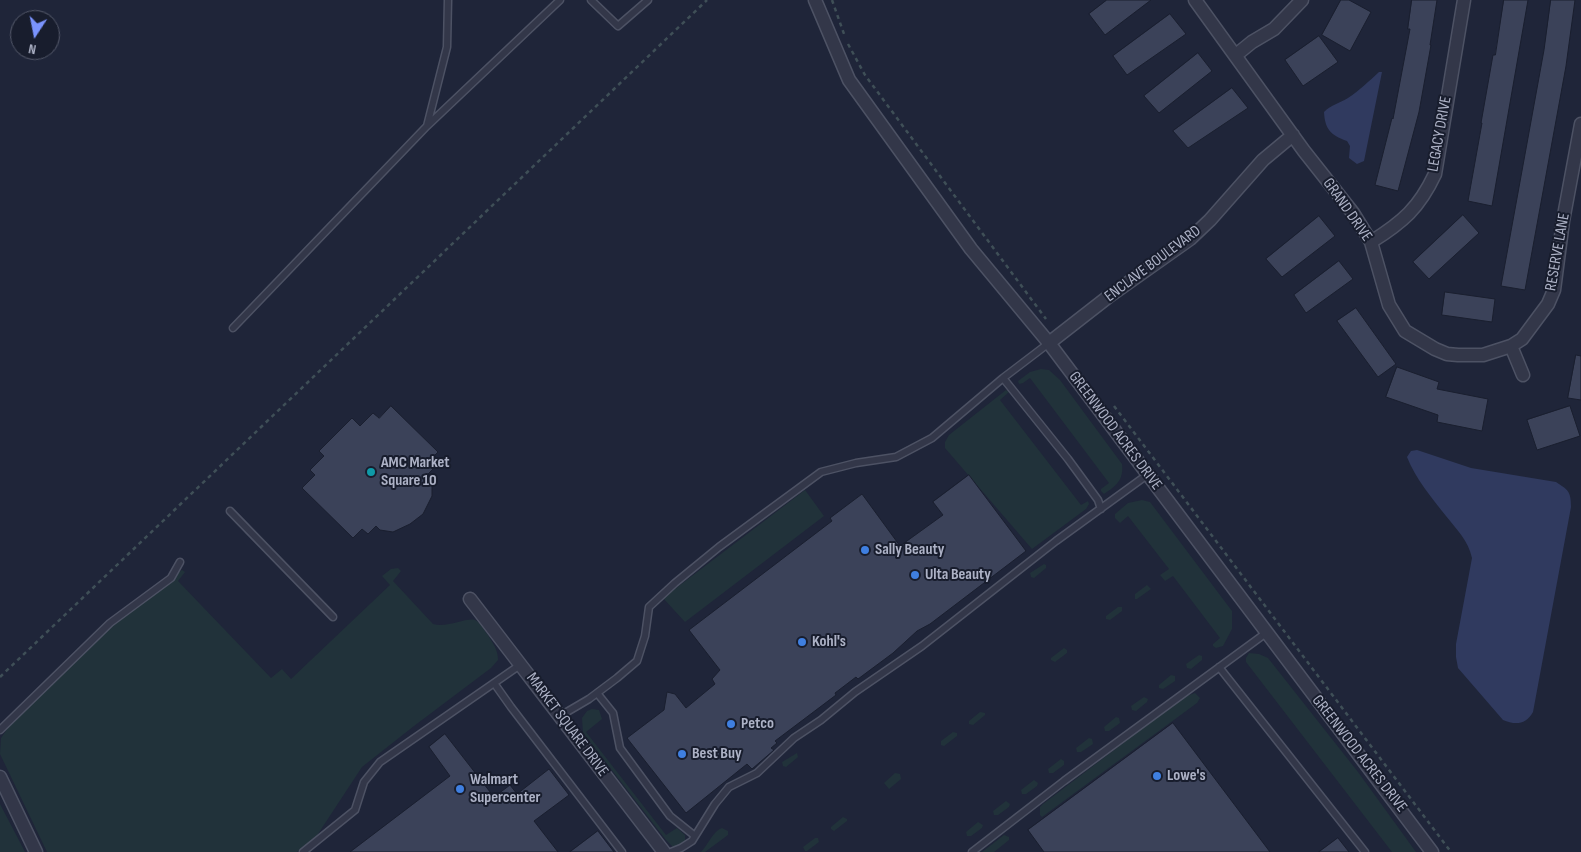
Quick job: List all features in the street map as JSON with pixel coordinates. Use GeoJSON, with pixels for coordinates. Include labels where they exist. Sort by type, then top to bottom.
{"type":"FeatureCollection","features":[{"type":"Feature","properties":{"kind":"street","name":"GREENWOOD ACRES DRIVE"},"geometry":{"type":"LineString","coordinates":[[815,0],[848,80],[971,249],[1049,344],[1432,852]]}},
{"type":"Feature","properties":{"kind":"street","name":"GRAND DRIVE"},"geometry":{"type":"LineString","coordinates":[[1196,0],[1293,135],[1353,213],[1371,242],[1389,305],[1405,331],[1435,349],[1458,355],[1483,355],[1512,346],[1522,339],[1539,318]]}},
{"type":"Feature","properties":{"kind":"street"},"geometry":{"type":"LineString","coordinates":[[1236,55],[1252,42],[1274,29],[1302,0]]}},
{"type":"Feature","properties":{"kind":"street","name":"LEGACY DRIVE"},"geometry":{"type":"LineString","coordinates":[[1371,242],[1408,215],[1427,191],[1435,174],[1464,0]]}},
{"type":"Feature","properties":{"kind":"street","name":"RESERVE LANE"},"geometry":{"type":"LineString","coordinates":[[1539,318],[1554,290],[1563,221],[1581,124]]}},
{"type":"Feature","properties":{"kind":"street","name":"ENCLAVE BOULEVARD"},"geometry":{"type":"LineString","coordinates":[[1049,344],[1108,297],[1190,239],[1210,220],[1263,160],[1293,135]]}},
{"type":"Feature","properties":{"kind":"street"},"geometry":{"type":"LineString","coordinates":[[1512,346],[1523,375]]}},
{"type":"Feature","properties":{"kind":"street","name":"MARKET SQUARE DRIVE"},"geometry":{"type":"LineString","coordinates":[[470,598],[664,852]]}},
{"type":"Feature","properties":{"kind":"street"},"geometry":{"type":"LineString","coordinates":[[0,777],[36,852]]}},
{"type":"Feature","properties":{"kind":"lane"},"geometry":{"type":"LineString","coordinates":[[427,126],[446,47],[448,0]]}},
{"type":"Feature","properties":{"kind":"lane"},"geometry":{"type":"LineString","coordinates":[[233,328],[427,126],[560,0]]}},
{"type":"Feature","properties":{"kind":"lane"},"geometry":{"type":"LineString","coordinates":[[591,0],[618,26],[648,0]]}},
{"type":"Feature","properties":{"kind":"lane"},"geometry":{"type":"LineString","coordinates":[[560,716],[598,693],[637,661],[645,636],[649,607],[719,547],[821,472],[896,457],[932,438],[1003,378],[1049,344]]}},
{"type":"Feature","properties":{"kind":"lane"},"geometry":{"type":"LineString","coordinates":[[1003,378],[1068,459],[1098,500],[1101,509]]}},
{"type":"Feature","properties":{"kind":"lane"},"geometry":{"type":"LineString","coordinates":[[671,852],[687,844],[695,836],[729,787],[758,773],[794,738],[821,720],[855,692],[922,646],[1147,475]]}},
{"type":"Feature","properties":{"kind":"lane"},"geometry":{"type":"LineString","coordinates":[[230,510],[333,617]]}},
{"type":"Feature","properties":{"kind":"lane"},"geometry":{"type":"LineString","coordinates":[[0,730],[110,623],[171,578],[180,562]]}},
{"type":"Feature","properties":{"kind":"lane"},"geometry":{"type":"LineString","coordinates":[[972,852],[1064,781],[1266,633]]}},
{"type":"Feature","properties":{"kind":"lane"},"geometry":{"type":"LineString","coordinates":[[303,852],[355,810],[364,782],[380,762],[520,665]]}},
{"type":"Feature","properties":{"kind":"lane"},"geometry":{"type":"LineString","coordinates":[[1219,667],[1365,852]]}},
{"type":"Feature","properties":{"kind":"lane"},"geometry":{"type":"LineString","coordinates":[[494,683],[511,708],[622,852]]}},
{"type":"Feature","properties":{"kind":"lane"},"geometry":{"type":"LineString","coordinates":[[598,693],[613,713],[620,748],[670,816],[695,836]]}},
{"type":"Feature","properties":{"kind":"path"},"geometry":{"type":"LineString","coordinates":[[0,677],[707,0]]}},
{"type":"Feature","properties":{"kind":"path"},"geometry":{"type":"LineString","coordinates":[[832,0],[846,40],[865,75],[1045,317]]}},
{"type":"Feature","properties":{"kind":"path"},"geometry":{"type":"LineString","coordinates":[[1109,401],[1451,852]]}},
{"type":"Feature","properties":{"kind":"shaded area"},"geometry":{"type":"Polygon","coordinates":[[[1041,369],[1049,370],[1060,380],[1122,464],[1122,474],[1118,482],[1104,494],[1101,489],[1109,483],[1030,378],[1019,384],[1018,381],[1030,372],[1041,369]]]}},
{"type":"Feature","properties":{"kind":"shaded area"},"geometry":{"type":"Polygon","coordinates":[[[1006,390],[1009,392],[1000,400],[1081,505],[1088,501],[1089,504],[1086,509],[1032,549],[945,448],[945,442],[949,435],[1006,390]]]}},
{"type":"Feature","properties":{"kind":"shaded area"},"geometry":{"type":"Polygon","coordinates":[[[805,490],[824,516],[685,622],[663,598],[805,490]]]}},
{"type":"Feature","properties":{"kind":"shaded area"},"geometry":{"type":"Polygon","coordinates":[[[1142,500],[1150,502],[1232,611],[1232,629],[1223,646],[1216,648],[1213,646],[1220,638],[1173,576],[1165,581],[1160,575],[1169,569],[1128,516],[1120,523],[1115,518],[1115,514],[1128,503],[1142,500]]]}},
{"type":"Feature","properties":{"kind":"shaded area"},"geometry":{"type":"Polygon","coordinates":[[[1044,564],[1046,568],[1034,578],[1031,577],[1030,573],[1044,564]]]}},
{"type":"Feature","properties":{"kind":"shaded area"},"geometry":{"type":"Polygon","coordinates":[[[398,568],[401,571],[393,581],[433,624],[445,625],[475,620],[493,644],[498,660],[491,668],[362,767],[316,837],[297,852],[47,852],[0,754],[1,738],[10,725],[135,602],[182,570],[185,572],[178,581],[271,678],[282,669],[291,679],[390,585],[382,576],[391,569],[398,568]]]}},
{"type":"Feature","properties":{"kind":"shaded area"},"geometry":{"type":"Polygon","coordinates":[[[1147,585],[1151,589],[1135,599],[1135,594],[1147,585]]]}},
{"type":"Feature","properties":{"kind":"shaded area"},"geometry":{"type":"Polygon","coordinates":[[[1118,607],[1122,607],[1122,611],[1110,620],[1106,619],[1106,616],[1118,607]]]}},
{"type":"Feature","properties":{"kind":"shaded area"},"geometry":{"type":"Polygon","coordinates":[[[1064,648],[1067,650],[1067,653],[1055,662],[1051,660],[1051,658],[1064,648]]]}},
{"type":"Feature","properties":{"kind":"shaded area"},"geometry":{"type":"Polygon","coordinates":[[[1249,653],[1259,654],[1268,658],[1358,772],[1416,852],[1392,852],[1246,662],[1249,653]]]}},
{"type":"Feature","properties":{"kind":"shaded area"},"geometry":{"type":"Polygon","coordinates":[[[1199,655],[1202,656],[1202,660],[1191,669],[1187,668],[1186,664],[1199,655]]]}},
{"type":"Feature","properties":{"kind":"shaded area"},"geometry":{"type":"Polygon","coordinates":[[[1171,675],[1175,676],[1175,681],[1163,689],[1159,688],[1159,685],[1171,675]]]}},
{"type":"Feature","properties":{"kind":"shaded area"},"geometry":{"type":"Polygon","coordinates":[[[1195,693],[1200,698],[1197,703],[1042,817],[1040,815],[1040,807],[1043,804],[1184,697],[1195,693]]]}},
{"type":"Feature","properties":{"kind":"shaded area"},"geometry":{"type":"Polygon","coordinates":[[[1144,697],[1148,699],[1147,702],[1136,711],[1132,710],[1131,706],[1144,697]]]}},
{"type":"Feature","properties":{"kind":"shaded area"},"geometry":{"type":"Polygon","coordinates":[[[592,709],[599,710],[602,719],[586,732],[666,835],[677,828],[685,835],[685,843],[674,848],[666,840],[583,733],[582,718],[587,711],[592,709]]]}},
{"type":"Feature","properties":{"kind":"shaded area"},"geometry":{"type":"Polygon","coordinates":[[[980,712],[985,713],[985,715],[973,725],[969,724],[969,721],[980,712]]]}},
{"type":"Feature","properties":{"kind":"shaded area"},"geometry":{"type":"Polygon","coordinates":[[[1116,717],[1119,718],[1120,723],[1109,731],[1105,731],[1104,727],[1116,717]]]}},
{"type":"Feature","properties":{"kind":"shaded area"},"geometry":{"type":"Polygon","coordinates":[[[953,732],[957,733],[957,736],[944,746],[941,745],[941,741],[953,732]]]}},
{"type":"Feature","properties":{"kind":"shaded area"},"geometry":{"type":"Polygon","coordinates":[[[1089,738],[1092,739],[1093,744],[1081,752],[1077,752],[1076,748],[1089,738]]]}},
{"type":"Feature","properties":{"kind":"shaded area"},"geometry":{"type":"Polygon","coordinates":[[[797,753],[798,757],[786,767],[783,766],[782,762],[797,753]]]}},
{"type":"Feature","properties":{"kind":"shaded area"},"geometry":{"type":"Polygon","coordinates":[[[1061,759],[1064,761],[1064,765],[1053,773],[1049,773],[1048,769],[1061,759]]]}},
{"type":"Feature","properties":{"kind":"shaded area"},"geometry":{"type":"Polygon","coordinates":[[[895,773],[900,774],[901,779],[889,789],[884,783],[895,773]]]}},
{"type":"Feature","properties":{"kind":"shaded area"},"geometry":{"type":"Polygon","coordinates":[[[1034,780],[1038,783],[1037,786],[1026,794],[1022,794],[1021,790],[1034,780]]]}},
{"type":"Feature","properties":{"kind":"shaded area"},"geometry":{"type":"Polygon","coordinates":[[[1006,801],[1010,804],[1009,807],[998,815],[994,815],[993,811],[1006,801]]]}},
{"type":"Feature","properties":{"kind":"shaded area"},"geometry":{"type":"Polygon","coordinates":[[[0,804],[23,848],[25,852],[0,852],[0,804]]]}},
{"type":"Feature","properties":{"kind":"shaded area"},"geometry":{"type":"Polygon","coordinates":[[[843,817],[847,821],[834,831],[831,829],[831,827],[843,817]]]}},
{"type":"Feature","properties":{"kind":"shaded area"},"geometry":{"type":"Polygon","coordinates":[[[978,822],[983,825],[982,828],[971,836],[967,836],[966,832],[978,822]]]}},
{"type":"Feature","properties":{"kind":"shaded area"},"geometry":{"type":"Polygon","coordinates":[[[722,828],[728,831],[728,835],[705,852],[701,852],[713,835],[722,828]]]}},
{"type":"Feature","properties":{"kind":"shaded area"},"geometry":{"type":"Polygon","coordinates":[[[1004,835],[1009,837],[1009,840],[994,852],[982,852],[1004,835]]]}},
{"type":"Feature","properties":{"kind":"shaded area"},"geometry":{"type":"Polygon","coordinates":[[[815,838],[818,838],[819,842],[805,851],[803,847],[815,838]]]}},
{"type":"Feature","properties":{"kind":"water"},"geometry":{"type":"Polygon","coordinates":[[[1379,72],[1382,72],[1364,161],[1357,164],[1349,158],[1350,146],[1347,141],[1333,134],[1327,128],[1324,112],[1352,95],[1379,72]]]}},
{"type":"Feature","properties":{"kind":"water"},"geometry":{"type":"Polygon","coordinates":[[[1417,450],[1471,468],[1556,482],[1566,489],[1569,494],[1571,507],[1533,712],[1524,722],[1512,723],[1503,720],[1458,668],[1456,644],[1472,558],[1462,536],[1414,473],[1407,457],[1411,451],[1417,450]]]}},
{"type":"Feature","properties":{"kind":"building"},"geometry":{"type":"Polygon","coordinates":[[[1107,0],[1151,0],[1105,35],[1089,14],[1107,0]]]}},
{"type":"Feature","properties":{"kind":"building"},"geometry":{"type":"Polygon","coordinates":[[[1341,0],[1349,0],[1371,12],[1350,51],[1322,35],[1341,0]]]}},
{"type":"Feature","properties":{"kind":"building"},"geometry":{"type":"Polygon","coordinates":[[[1412,0],[1437,0],[1419,112],[1398,191],[1375,185],[1393,119],[1410,29],[1408,29],[1412,0]]]}},
{"type":"Feature","properties":{"kind":"building"},"geometry":{"type":"Polygon","coordinates":[[[1504,0],[1528,0],[1492,206],[1468,201],[1504,0]]]}},
{"type":"Feature","properties":{"kind":"building"},"geometry":{"type":"Polygon","coordinates":[[[1551,0],[1575,0],[1566,66],[1525,290],[1501,286],[1544,50],[1551,0]]]}},
{"type":"Feature","properties":{"kind":"building"},"geometry":{"type":"Polygon","coordinates":[[[1170,14],[1186,34],[1127,75],[1113,56],[1170,14]]]}},
{"type":"Feature","properties":{"kind":"building"},"geometry":{"type":"Polygon","coordinates":[[[1319,36],[1338,62],[1303,86],[1285,60],[1319,36]]]}},
{"type":"Feature","properties":{"kind":"building"},"geometry":{"type":"Polygon","coordinates":[[[1198,53],[1212,71],[1159,113],[1144,96],[1198,53]]]}},
{"type":"Feature","properties":{"kind":"building"},"geometry":{"type":"Polygon","coordinates":[[[1232,88],[1248,108],[1188,148],[1173,131],[1232,88]]]}},
{"type":"Feature","properties":{"kind":"building"},"geometry":{"type":"Polygon","coordinates":[[[1463,215],[1479,233],[1429,279],[1413,262],[1463,215]]]}},
{"type":"Feature","properties":{"kind":"building"},"geometry":{"type":"Polygon","coordinates":[[[1319,216],[1335,236],[1282,277],[1266,259],[1319,216]]]}},
{"type":"Feature","properties":{"kind":"building"},"geometry":{"type":"Polygon","coordinates":[[[1339,261],[1353,279],[1306,313],[1294,295],[1339,261]]]}},
{"type":"Feature","properties":{"kind":"building"},"geometry":{"type":"Polygon","coordinates":[[[1445,292],[1495,299],[1492,322],[1442,315],[1445,292]]]}},
{"type":"Feature","properties":{"kind":"building"},"geometry":{"type":"Polygon","coordinates":[[[1356,308],[1396,364],[1378,377],[1337,321],[1356,308]]]}},
{"type":"Feature","properties":{"kind":"building"},"geometry":{"type":"Polygon","coordinates":[[[1576,355],[1581,356],[1581,400],[1568,398],[1576,355]]]}},
{"type":"Feature","properties":{"kind":"building"},"geometry":{"type":"Polygon","coordinates":[[[1397,367],[1439,382],[1437,389],[1488,399],[1482,431],[1437,422],[1438,415],[1386,397],[1397,367]]]}},
{"type":"Feature","properties":{"kind":"building","name":"AMC Market Square 10"},"geometry":{"type":"Polygon","coordinates":[[[391,406],[438,452],[429,461],[435,467],[428,474],[432,478],[432,496],[423,514],[410,524],[393,532],[380,530],[376,526],[368,534],[362,529],[353,538],[302,488],[315,475],[310,470],[324,456],[319,451],[352,418],[360,426],[373,413],[379,418],[391,406]]]}},
{"type":"Feature","properties":{"kind":"building"},"geometry":{"type":"Polygon","coordinates":[[[1570,406],[1580,436],[1537,450],[1527,420],[1570,406]]]}},
{"type":"Feature","properties":{"kind":"building"},"geometry":{"type":"Polygon","coordinates":[[[969,475],[1026,551],[930,624],[917,631],[893,653],[858,679],[856,677],[835,693],[836,695],[775,741],[777,743],[771,748],[774,750],[752,769],[747,764],[686,813],[627,738],[664,710],[667,692],[675,694],[686,708],[715,684],[712,679],[720,670],[689,630],[832,521],[830,518],[862,494],[900,546],[943,515],[933,502],[969,475]]]}},
{"type":"Feature","properties":{"kind":"building","name":"Lowe's"},"geometry":{"type":"Polygon","coordinates":[[[1173,723],[1270,852],[1044,852],[1028,830],[1173,723]]]}},
{"type":"Feature","properties":{"kind":"building","name":"Walmart Supercenter"},"geometry":{"type":"Polygon","coordinates":[[[445,734],[494,797],[510,785],[517,794],[549,769],[569,795],[534,821],[558,852],[350,852],[450,776],[429,747],[445,734]]]}},
{"type":"Feature","properties":{"kind":"building"},"geometry":{"type":"Polygon","coordinates":[[[598,831],[614,852],[570,852],[598,831]]]}},
{"type":"Feature","properties":{"kind":"building"},"geometry":{"type":"Polygon","coordinates":[[[1338,838],[1349,852],[1319,852],[1338,838]]]}},
{"type":"Feature","properties":{"kind":"place","name":"AMC Market Square 10"},"geometry":{"type":"Point","coordinates":[371,472]}},
{"type":"Feature","properties":{"kind":"place","name":"Sally Beauty"},"geometry":{"type":"Point","coordinates":[865,550]}},
{"type":"Feature","properties":{"kind":"place","name":"Ulta Beauty"},"geometry":{"type":"Point","coordinates":[915,575]}},
{"type":"Feature","properties":{"kind":"place","name":"Kohl's"},"geometry":{"type":"Point","coordinates":[802,642]}},
{"type":"Feature","properties":{"kind":"place","name":"Petco"},"geometry":{"type":"Point","coordinates":[731,724]}},
{"type":"Feature","properties":{"kind":"place","name":"Best Buy"},"geometry":{"type":"Point","coordinates":[682,754]}},
{"type":"Feature","properties":{"kind":"place","name":"Lowe's"},"geometry":{"type":"Point","coordinates":[1157,776]}},
{"type":"Feature","properties":{"kind":"place","name":"Walmart Supercenter"},"geometry":{"type":"Point","coordinates":[460,789]}}]}
